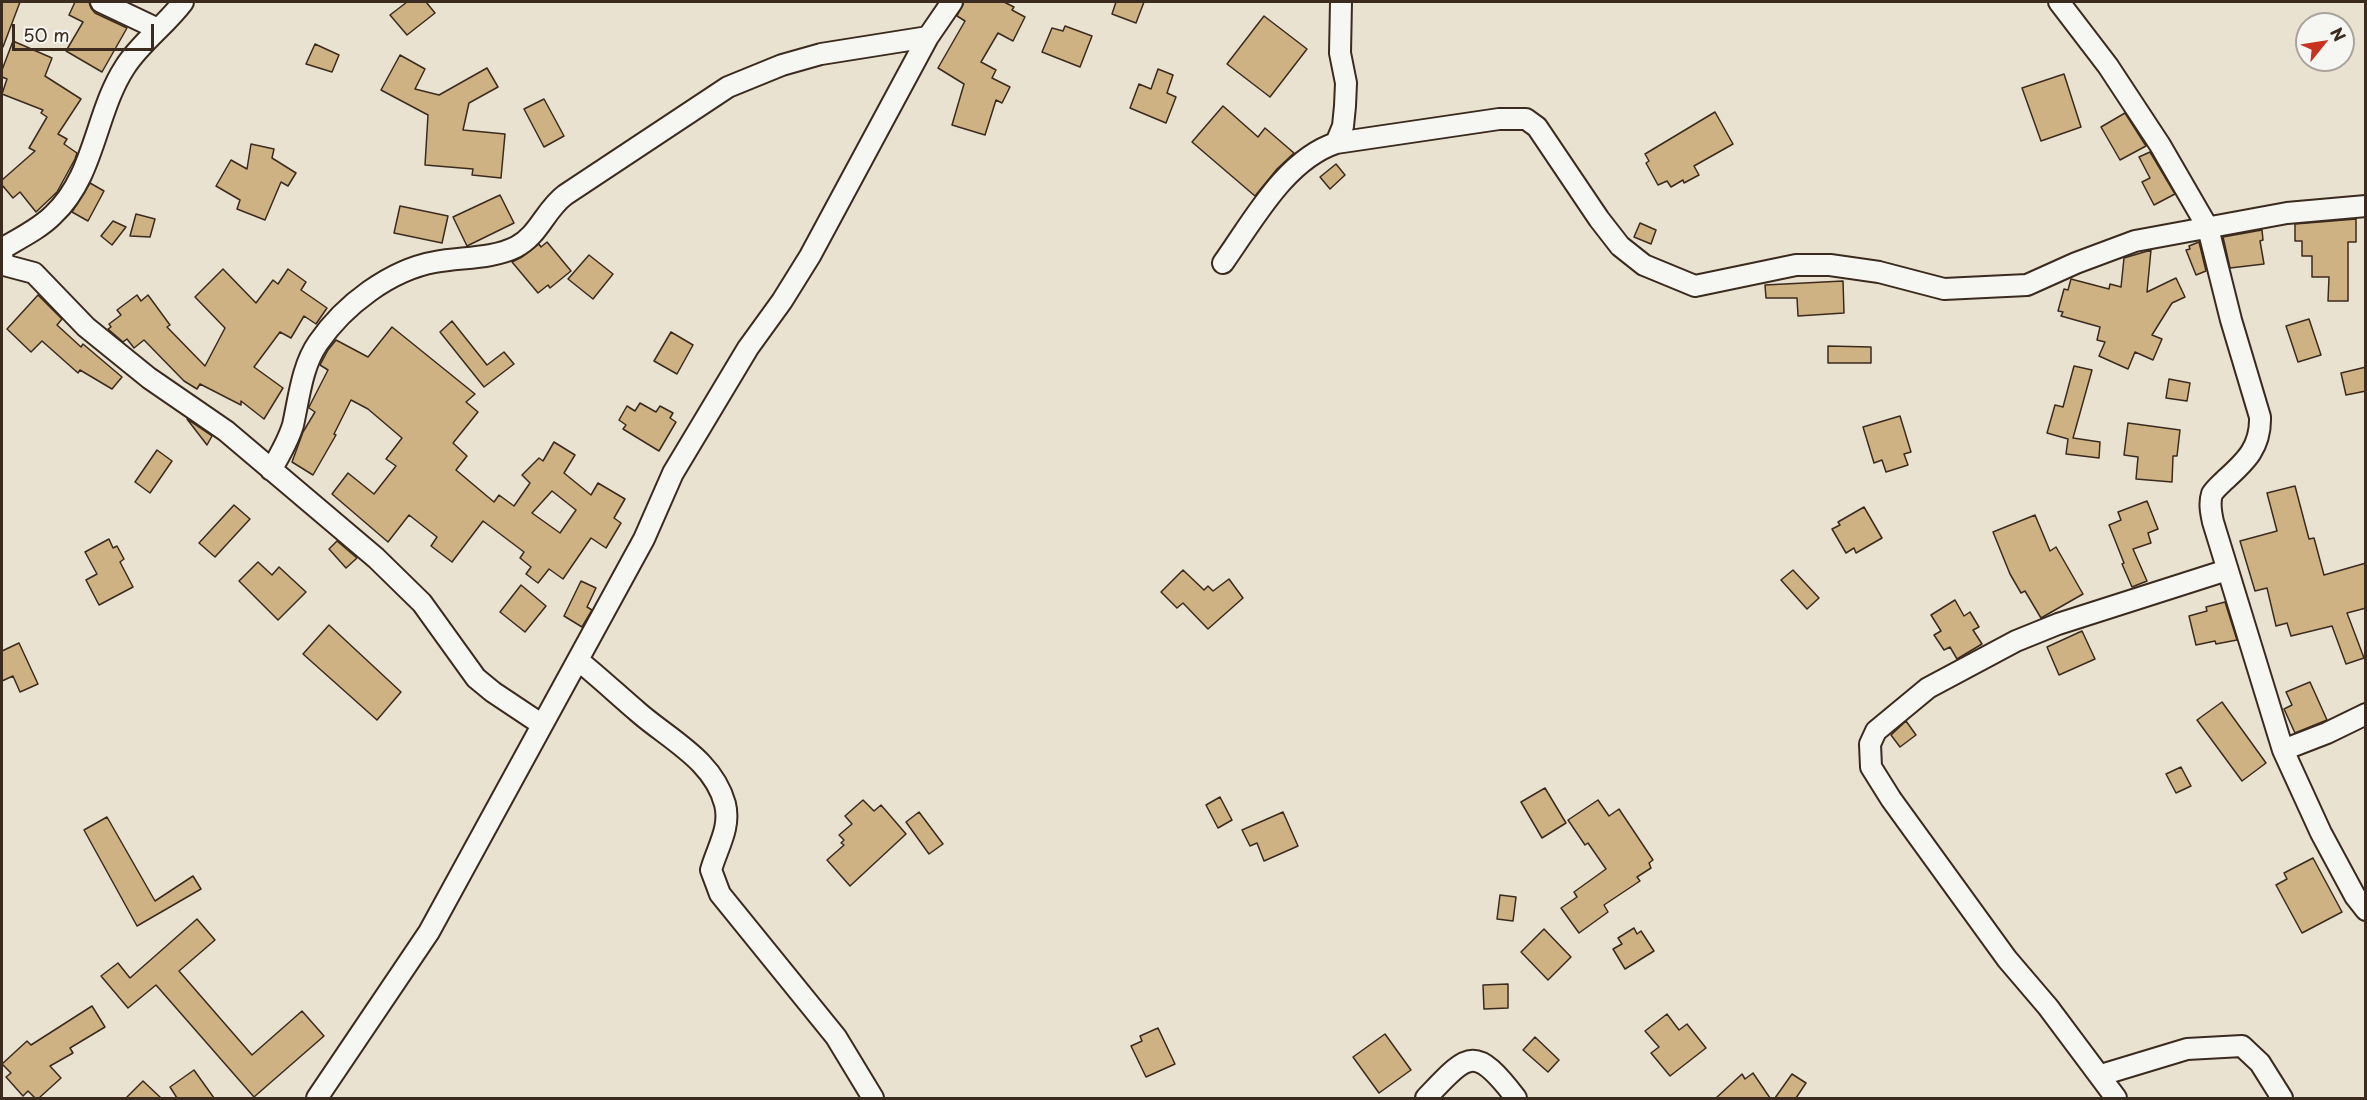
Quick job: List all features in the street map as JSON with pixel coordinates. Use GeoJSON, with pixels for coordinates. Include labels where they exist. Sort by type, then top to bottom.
{"type":"FeatureCollection","features":[{"type":"Feature","properties":{"kind":"street"},"geometry":{"type":"LineString","coordinates":[[101,2],[158,29]]}},
{"type":"Feature","properties":{"kind":"street"},"geometry":{"type":"LineString","coordinates":[[183,2],[125,66],[105,111],[84,169],[70,195],[54,215],[36,229],[3,248],[4,265],[34,273],[86,327],[149,378],[226,431],[376,558],[422,603],[476,678],[541,724]]}},
{"type":"Feature","properties":{"kind":"street"},"geometry":{"type":"LineString","coordinates":[[317,1098],[429,932],[644,539],[673,472],[731,376],[810,256],[928,36],[952,2]]}},
{"type":"Feature","properties":{"kind":"street"},"geometry":{"type":"LineString","coordinates":[[1336,143],[1343,126],[1346,83],[1340,53],[1341,2]]}},
{"type":"Feature","properties":{"kind":"street"},"geometry":{"type":"LineString","coordinates":[[2059,2],[2108,66],[2153,135],[2208,228],[2231,320],[2260,417],[2261,433],[2257,444],[2241,465],[2213,492],[2210,505],[2213,522],[2283,750],[2321,833],[2355,896],[2366,910]]}},
{"type":"Feature","properties":{"kind":"street"},"geometry":{"type":"LineString","coordinates":[[271,470],[284,448],[306,370],[317,344],[334,322],[356,302],[390,278],[411,268],[434,262],[495,253],[516,247],[533,234],[552,204],[728,87],[782,65],[821,54],[928,36]]}},
{"type":"Feature","properties":{"kind":"street"},"geometry":{"type":"LineString","coordinates":[[1223,263],[1290,170],[1320,148],[1336,143],[1499,119],[1526,119],[1537,127],[1620,246],[1644,265],[1695,285],[1807,265],[1830,265],[1879,272],[1944,289],[2027,285],[2076,263],[2135,241],[2287,213],[2366,206]]}},
{"type":"Feature","properties":{"kind":"street"},"geometry":{"type":"LineString","coordinates":[[2116,1098],[2101,1075],[2007,959],[1891,799],[1872,767],[1870,744],[1876,731],[1928,688],[2016,641],[2108,607],[2227,570]]}},
{"type":"Feature","properties":{"kind":"street"},"geometry":{"type":"LineString","coordinates":[[579,660],[639,713],[702,762],[715,782],[725,805],[726,831],[711,870],[720,894],[836,1036],[873,1098]]}},
{"type":"Feature","properties":{"kind":"street"},"geometry":{"type":"LineString","coordinates":[[2283,750],[2327,733],[2366,714]]}},
{"type":"Feature","properties":{"kind":"street"},"geometry":{"type":"LineString","coordinates":[[2101,1075],[2187,1048],[2242,1046],[2260,1063],[2282,1098]]}},
{"type":"Feature","properties":{"kind":"street"},"geometry":{"type":"LineString","coordinates":[[1426,1098],[1457,1066],[1468,1060],[1479,1060],[1516,1098]]}},
{"type":"Feature","properties":{"kind":"building"},"geometry":{"type":"Polygon","coordinates":[[[2,2],[20,2],[3,47],[2,47],[2,2]]]}},
{"type":"Feature","properties":{"kind":"building"},"geometry":{"type":"Polygon","coordinates":[[[75,2],[89,2],[95,13],[127,28],[102,72],[66,51],[83,22],[69,15],[75,2]]]}},
{"type":"Feature","properties":{"kind":"building"},"geometry":{"type":"Polygon","coordinates":[[[407,2],[426,2],[435,13],[407,35],[390,15],[407,2]]]}},
{"type":"Feature","properties":{"kind":"building"},"geometry":{"type":"Polygon","coordinates":[[[964,2],[1004,2],[1014,7],[1012,10],[1025,17],[1013,41],[998,33],[981,62],[996,70],[992,78],[1010,87],[1002,103],[996,100],[985,135],[952,125],[964,84],[938,68],[965,21],[957,16],[964,2]]]}},
{"type":"Feature","properties":{"kind":"building"},"geometry":{"type":"Polygon","coordinates":[[[1116,2],[1144,2],[1136,23],[1112,14],[1116,2]]]}},
{"type":"Feature","properties":{"kind":"building"},"geometry":{"type":"Polygon","coordinates":[[[1264,16],[1307,49],[1270,97],[1227,64],[1264,16]]]}},
{"type":"Feature","properties":{"kind":"building"},"geometry":{"type":"Polygon","coordinates":[[[1065,26],[1092,36],[1080,67],[1042,52],[1052,28],[1063,31],[1065,26]]]}},
{"type":"Feature","properties":{"kind":"building"},"geometry":{"type":"Polygon","coordinates":[[[13,41],[52,58],[45,76],[81,99],[58,134],[67,139],[64,144],[77,153],[75,159],[57,192],[36,212],[20,192],[13,198],[2,185],[2,180],[35,151],[29,148],[47,117],[41,113],[43,110],[2,94],[7,79],[2,77],[2,70],[13,41]]]}},
{"type":"Feature","properties":{"kind":"building"},"geometry":{"type":"Polygon","coordinates":[[[315,44],[339,55],[332,72],[306,64],[315,44]]]}},
{"type":"Feature","properties":{"kind":"building"},"geometry":{"type":"Polygon","coordinates":[[[400,55],[425,69],[415,89],[439,95],[487,68],[498,87],[469,103],[463,130],[505,134],[501,178],[472,175],[473,169],[425,165],[428,115],[381,90],[400,55]]]}},
{"type":"Feature","properties":{"kind":"building"},"geometry":{"type":"Polygon","coordinates":[[[1158,69],[1173,75],[1167,93],[1176,97],[1166,123],[1130,108],[1139,84],[1151,89],[1158,69]]]}},
{"type":"Feature","properties":{"kind":"building"},"geometry":{"type":"Polygon","coordinates":[[[2064,74],[2081,127],[2041,141],[2022,88],[2064,74]]]}},
{"type":"Feature","properties":{"kind":"building"},"geometry":{"type":"Polygon","coordinates":[[[544,99],[564,136],[544,147],[524,109],[544,99]]]}},
{"type":"Feature","properties":{"kind":"building"},"geometry":{"type":"Polygon","coordinates":[[[1223,106],[1258,137],[1265,128],[1294,153],[1277,169],[1255,196],[1192,142],[1223,106]]]}},
{"type":"Feature","properties":{"kind":"building"},"geometry":{"type":"Polygon","coordinates":[[[1715,112],[1733,144],[1694,166],[1699,175],[1671,187],[1667,181],[1658,185],[1646,163],[1649,161],[1645,154],[1715,112]]]}},
{"type":"Feature","properties":{"kind":"building"},"geometry":{"type":"Polygon","coordinates":[[[2125,113],[2146,146],[2120,160],[2101,127],[2125,113]]]}},
{"type":"Feature","properties":{"kind":"building"},"geometry":{"type":"Polygon","coordinates":[[[251,144],[274,149],[272,158],[296,173],[288,186],[281,182],[265,220],[237,209],[240,200],[216,186],[231,160],[247,169],[251,144]]]}},
{"type":"Feature","properties":{"kind":"building"},"geometry":{"type":"Polygon","coordinates":[[[2150,152],[2175,194],[2154,205],[2142,182],[2150,178],[2139,157],[2150,152]]]}},
{"type":"Feature","properties":{"kind":"building"},"geometry":{"type":"Polygon","coordinates":[[[1336,164],[1345,175],[1330,189],[1320,177],[1336,164]]]}},
{"type":"Feature","properties":{"kind":"building"},"geometry":{"type":"Polygon","coordinates":[[[90,183],[104,191],[88,221],[72,212],[90,183]]]}},
{"type":"Feature","properties":{"kind":"building"},"geometry":{"type":"Polygon","coordinates":[[[500,195],[514,223],[467,246],[453,217],[500,195]]]}},
{"type":"Feature","properties":{"kind":"building"},"geometry":{"type":"Polygon","coordinates":[[[400,206],[448,216],[442,243],[394,233],[400,206]]]}},
{"type":"Feature","properties":{"kind":"building"},"geometry":{"type":"Polygon","coordinates":[[[136,214],[155,219],[150,237],[130,236],[136,214]]]}},
{"type":"Feature","properties":{"kind":"building"},"geometry":{"type":"Polygon","coordinates":[[[2356,219],[2356,242],[2348,242],[2348,301],[2328,301],[2329,277],[2312,277],[2312,256],[2302,256],[2302,241],[2295,241],[2295,224],[2356,219]]]}},
{"type":"Feature","properties":{"kind":"building"},"geometry":{"type":"Polygon","coordinates":[[[113,221],[126,227],[112,245],[101,236],[113,221]]]}},
{"type":"Feature","properties":{"kind":"building"},"geometry":{"type":"Polygon","coordinates":[[[1640,223],[1656,230],[1651,244],[1634,237],[1640,223]]]}},
{"type":"Feature","properties":{"kind":"building"},"geometry":{"type":"Polygon","coordinates":[[[2262,230],[2263,240],[2260,241],[2264,264],[2230,268],[2223,237],[2262,230]]]}},
{"type":"Feature","properties":{"kind":"building"},"geometry":{"type":"Polygon","coordinates":[[[547,242],[571,271],[550,288],[548,285],[538,293],[512,262],[539,244],[541,247],[547,242]]]}},
{"type":"Feature","properties":{"kind":"building"},"geometry":{"type":"Polygon","coordinates":[[[2199,242],[2206,271],[2196,275],[2186,250],[2190,249],[2189,246],[2199,242]]]}},
{"type":"Feature","properties":{"kind":"building"},"geometry":{"type":"Polygon","coordinates":[[[2151,250],[2147,292],[2176,278],[2185,297],[2172,303],[2152,335],[2162,339],[2153,360],[2135,352],[2128,369],[2099,356],[2105,342],[2097,340],[2100,327],[2061,316],[2063,312],[2058,311],[2064,289],[2068,290],[2071,279],[2109,289],[2110,284],[2121,287],[2124,258],[2151,250]]]}},
{"type":"Feature","properties":{"kind":"building"},"geometry":{"type":"Polygon","coordinates":[[[589,255],[613,274],[593,299],[568,279],[589,255]]]}},
{"type":"Feature","properties":{"kind":"building"},"geometry":{"type":"Polygon","coordinates":[[[223,269],[256,303],[273,280],[278,284],[288,269],[306,282],[301,290],[327,308],[316,324],[304,316],[291,338],[280,332],[254,367],[283,388],[264,419],[241,401],[241,405],[200,384],[197,389],[184,381],[144,340],[134,348],[127,339],[123,342],[108,329],[111,327],[109,324],[121,315],[117,310],[137,295],[141,301],[148,295],[170,325],[167,327],[205,366],[225,328],[195,297],[223,269]]]}},
{"type":"Feature","properties":{"kind":"building"},"geometry":{"type":"Polygon","coordinates":[[[1843,281],[1844,313],[1798,316],[1797,298],[1766,298],[1765,285],[1843,281]]]}},
{"type":"Feature","properties":{"kind":"building"},"geometry":{"type":"Polygon","coordinates":[[[38,295],[62,319],[57,325],[81,347],[83,344],[122,377],[112,389],[80,370],[78,373],[42,341],[31,352],[7,329],[38,295]]]}},
{"type":"Feature","properties":{"kind":"building"},"geometry":{"type":"Polygon","coordinates":[[[2309,319],[2321,355],[2298,362],[2286,326],[2309,319]]]}},
{"type":"Feature","properties":{"kind":"building"},"geometry":{"type":"Polygon","coordinates":[[[452,321],[487,365],[504,352],[514,364],[484,387],[440,332],[452,321]]]}},
{"type":"Feature","properties":{"kind":"building"},"geometry":{"type":"Polygon","coordinates":[[[392,327],[475,394],[466,402],[478,412],[453,443],[467,456],[456,470],[494,502],[499,495],[514,506],[530,483],[522,475],[539,458],[543,461],[554,442],[575,455],[564,473],[591,495],[598,483],[625,499],[614,518],[621,523],[606,548],[591,538],[563,579],[549,569],[538,583],[526,574],[531,567],[520,558],[524,552],[483,521],[452,562],[431,546],[437,537],[409,515],[388,542],[332,494],[348,473],[374,494],[396,466],[386,459],[402,438],[368,409],[351,400],[334,434],[336,435],[313,475],[292,462],[303,432],[315,412],[309,407],[328,370],[320,365],[328,350],[336,340],[368,357],[392,327]],[[552,491],[532,513],[560,533],[576,510],[552,491]]]}},
{"type":"Feature","properties":{"kind":"building"},"geometry":{"type":"Polygon","coordinates":[[[671,332],[693,345],[677,374],[654,361],[671,332]]]}},
{"type":"Feature","properties":{"kind":"building"},"geometry":{"type":"Polygon","coordinates":[[[1828,346],[1871,347],[1871,363],[1828,363],[1828,346]]]}},
{"type":"Feature","properties":{"kind":"building"},"geometry":{"type":"Polygon","coordinates":[[[2074,366],[2092,370],[2073,438],[2100,442],[2099,458],[2066,454],[2068,439],[2047,433],[2055,405],[2063,407],[2074,366]]]}},
{"type":"Feature","properties":{"kind":"building"},"geometry":{"type":"Polygon","coordinates":[[[2366,367],[2366,391],[2346,395],[2341,373],[2366,367]]]}},
{"type":"Feature","properties":{"kind":"building"},"geometry":{"type":"Polygon","coordinates":[[[2169,379],[2190,383],[2187,401],[2166,398],[2169,379]]]}},
{"type":"Feature","properties":{"kind":"building"},"geometry":{"type":"Polygon","coordinates":[[[640,403],[656,412],[660,406],[673,413],[670,418],[676,422],[659,451],[623,429],[626,425],[619,420],[627,406],[635,411],[640,403]]]}},
{"type":"Feature","properties":{"kind":"building"},"geometry":{"type":"Polygon","coordinates":[[[1900,416],[1911,452],[1904,454],[1908,465],[1886,472],[1882,460],[1874,463],[1863,427],[1900,416]]]}},
{"type":"Feature","properties":{"kind":"building"},"geometry":{"type":"Polygon","coordinates":[[[187,419],[212,436],[207,445],[187,419]]]}},
{"type":"Feature","properties":{"kind":"building"},"geometry":{"type":"Polygon","coordinates":[[[2128,423],[2180,430],[2177,456],[2173,456],[2172,482],[2136,479],[2138,457],[2124,455],[2128,423]]]}},
{"type":"Feature","properties":{"kind":"building"},"geometry":{"type":"Polygon","coordinates":[[[157,450],[172,461],[150,493],[135,482],[157,450]]]}},
{"type":"Feature","properties":{"kind":"building"},"geometry":{"type":"Polygon","coordinates":[[[2295,486],[2309,539],[2314,538],[2324,575],[2366,563],[2366,608],[2347,613],[2364,658],[2346,664],[2332,626],[2291,636],[2287,623],[2276,626],[2267,588],[2255,591],[2240,541],[2277,531],[2267,493],[2295,486]]]}},
{"type":"Feature","properties":{"kind":"building"},"geometry":{"type":"Polygon","coordinates":[[[2147,501],[2158,529],[2148,533],[2151,543],[2133,549],[2147,581],[2132,587],[2109,525],[2121,520],[2118,512],[2147,501]]]}},
{"type":"Feature","properties":{"kind":"building"},"geometry":{"type":"Polygon","coordinates":[[[234,505],[250,519],[215,557],[199,543],[234,505]]]}},
{"type":"Feature","properties":{"kind":"building"},"geometry":{"type":"Polygon","coordinates":[[[1864,507],[1882,538],[1856,553],[1854,548],[1846,553],[1832,529],[1840,525],[1838,522],[1864,507]]]}},
{"type":"Feature","properties":{"kind":"building"},"geometry":{"type":"Polygon","coordinates":[[[2035,515],[2050,551],[2056,547],[2083,594],[2041,618],[2025,591],[2021,593],[2010,574],[1993,532],[2035,515]]]}},
{"type":"Feature","properties":{"kind":"building"},"geometry":{"type":"Polygon","coordinates":[[[109,539],[113,548],[117,546],[124,559],[120,562],[133,587],[99,605],[86,580],[97,574],[85,552],[109,539]]]}},
{"type":"Feature","properties":{"kind":"building"},"geometry":{"type":"Polygon","coordinates":[[[337,541],[357,558],[346,568],[329,549],[337,541]]]}},
{"type":"Feature","properties":{"kind":"building"},"geometry":{"type":"Polygon","coordinates":[[[258,562],[272,575],[279,567],[306,592],[278,620],[239,581],[258,562]]]}},
{"type":"Feature","properties":{"kind":"building"},"geometry":{"type":"Polygon","coordinates":[[[1183,570],[1204,590],[1208,586],[1213,591],[1229,579],[1243,598],[1208,629],[1183,603],[1177,608],[1161,592],[1183,570]]]}},
{"type":"Feature","properties":{"kind":"building"},"geometry":{"type":"Polygon","coordinates":[[[1793,570],[1819,598],[1807,609],[1781,580],[1793,570]]]}},
{"type":"Feature","properties":{"kind":"building"},"geometry":{"type":"Polygon","coordinates":[[[581,581],[596,588],[587,607],[592,610],[582,627],[564,616],[581,581]]]}},
{"type":"Feature","properties":{"kind":"building"},"geometry":{"type":"Polygon","coordinates":[[[521,585],[546,606],[525,632],[500,612],[521,585]]]}},
{"type":"Feature","properties":{"kind":"building"},"geometry":{"type":"Polygon","coordinates":[[[1955,600],[1964,616],[1970,612],[1979,627],[1973,630],[1982,644],[1957,659],[1950,647],[1944,650],[1934,635],[1941,631],[1931,615],[1955,600]]]}},
{"type":"Feature","properties":{"kind":"building"},"geometry":{"type":"Polygon","coordinates":[[[2225,602],[2237,640],[2196,645],[2189,616],[2207,611],[2206,607],[2225,602]]]}},
{"type":"Feature","properties":{"kind":"building"},"geometry":{"type":"Polygon","coordinates":[[[329,625],[401,692],[377,720],[303,654],[329,625]]]}},
{"type":"Feature","properties":{"kind":"building"},"geometry":{"type":"Polygon","coordinates":[[[2082,631],[2095,659],[2059,675],[2047,647],[2082,631]]]}},
{"type":"Feature","properties":{"kind":"building"},"geometry":{"type":"Polygon","coordinates":[[[19,643],[38,684],[20,692],[13,676],[2,681],[2,651],[19,643]]]}},
{"type":"Feature","properties":{"kind":"building"},"geometry":{"type":"Polygon","coordinates":[[[2310,682],[2327,720],[2295,733],[2284,709],[2292,705],[2286,692],[2310,682]]]}},
{"type":"Feature","properties":{"kind":"building"},"geometry":{"type":"Polygon","coordinates":[[[2222,702],[2266,763],[2242,781],[2197,720],[2222,702]]]}},
{"type":"Feature","properties":{"kind":"building"},"geometry":{"type":"Polygon","coordinates":[[[1906,721],[1916,735],[1900,747],[1891,735],[1906,721]]]}},
{"type":"Feature","properties":{"kind":"building"},"geometry":{"type":"Polygon","coordinates":[[[2181,767],[2191,786],[2176,793],[2166,774],[2181,767]]]}},
{"type":"Feature","properties":{"kind":"building"},"geometry":{"type":"Polygon","coordinates":[[[1545,788],[1566,823],[1542,838],[1521,802],[1545,788]]]}},
{"type":"Feature","properties":{"kind":"building"},"geometry":{"type":"Polygon","coordinates":[[[1220,797],[1232,820],[1218,828],[1206,805],[1220,797]]]}},
{"type":"Feature","properties":{"kind":"building"},"geometry":{"type":"Polygon","coordinates":[[[863,800],[874,811],[881,805],[906,834],[850,886],[827,860],[844,845],[841,843],[844,840],[839,835],[852,824],[845,816],[863,800]]]}},
{"type":"Feature","properties":{"kind":"building"},"geometry":{"type":"Polygon","coordinates":[[[1598,800],[1609,816],[1619,809],[1653,860],[1649,863],[1651,868],[1637,877],[1640,881],[1604,905],[1608,912],[1579,933],[1561,908],[1577,897],[1574,892],[1606,869],[1588,843],[1585,845],[1568,820],[1598,800]]]}},
{"type":"Feature","properties":{"kind":"building"},"geometry":{"type":"Polygon","coordinates":[[[919,812],[943,844],[929,854],[906,822],[919,812]]]}},
{"type":"Feature","properties":{"kind":"building"},"geometry":{"type":"Polygon","coordinates":[[[1283,812],[1298,846],[1264,861],[1257,843],[1250,846],[1242,830],[1283,812]]]}},
{"type":"Feature","properties":{"kind":"building"},"geometry":{"type":"Polygon","coordinates":[[[107,817],[155,901],[193,876],[201,889],[137,926],[84,830],[107,817]]]}},
{"type":"Feature","properties":{"kind":"building"},"geometry":{"type":"Polygon","coordinates":[[[2313,858],[2342,912],[2302,933],[2276,885],[2287,879],[2284,873],[2313,858]]]}},
{"type":"Feature","properties":{"kind":"building"},"geometry":{"type":"Polygon","coordinates":[[[1500,895],[1516,897],[1513,921],[1497,919],[1500,895]]]}},
{"type":"Feature","properties":{"kind":"building"},"geometry":{"type":"Polygon","coordinates":[[[197,919],[215,940],[179,971],[252,1055],[302,1011],[324,1036],[254,1097],[156,985],[128,1008],[101,976],[118,963],[130,978],[197,919]]]}},
{"type":"Feature","properties":{"kind":"building"},"geometry":{"type":"Polygon","coordinates":[[[1634,928],[1637,934],[1641,931],[1654,951],[1625,969],[1613,949],[1622,944],[1618,938],[1634,928]]]}},
{"type":"Feature","properties":{"kind":"building"},"geometry":{"type":"Polygon","coordinates":[[[1544,929],[1571,957],[1548,980],[1521,952],[1544,929]]]}},
{"type":"Feature","properties":{"kind":"building"},"geometry":{"type":"Polygon","coordinates":[[[1508,984],[1508,1008],[1484,1009],[1483,985],[1508,984]]]}},
{"type":"Feature","properties":{"kind":"building"},"geometry":{"type":"Polygon","coordinates":[[[92,1006],[105,1027],[70,1048],[73,1053],[50,1066],[61,1078],[39,1098],[35,1098],[28,1091],[23,1096],[6,1077],[11,1073],[2,1064],[27,1041],[31,1045],[92,1006]]]}},
{"type":"Feature","properties":{"kind":"building"},"geometry":{"type":"Polygon","coordinates":[[[1667,1014],[1679,1030],[1687,1024],[1706,1048],[1670,1076],[1651,1053],[1659,1047],[1645,1031],[1667,1014]]]}},
{"type":"Feature","properties":{"kind":"building"},"geometry":{"type":"Polygon","coordinates":[[[1158,1028],[1175,1064],[1146,1077],[1131,1046],[1142,1041],[1140,1036],[1158,1028]]]}},
{"type":"Feature","properties":{"kind":"building"},"geometry":{"type":"Polygon","coordinates":[[[1385,1034],[1411,1070],[1379,1093],[1353,1057],[1385,1034]]]}},
{"type":"Feature","properties":{"kind":"building"},"geometry":{"type":"Polygon","coordinates":[[[1535,1037],[1559,1060],[1548,1072],[1523,1050],[1535,1037]]]}},
{"type":"Feature","properties":{"kind":"building"},"geometry":{"type":"Polygon","coordinates":[[[194,1070],[214,1098],[177,1098],[170,1087],[194,1070]]]}},
{"type":"Feature","properties":{"kind":"building"},"geometry":{"type":"Polygon","coordinates":[[[1753,1073],[1770,1098],[1716,1098],[1742,1074],[1745,1079],[1753,1073]]]}},
{"type":"Feature","properties":{"kind":"building"},"geometry":{"type":"Polygon","coordinates":[[[1792,1074],[1806,1083],[1796,1098],[1775,1098],[1792,1074]]]}},
{"type":"Feature","properties":{"kind":"building"},"geometry":{"type":"Polygon","coordinates":[[[143,1081],[161,1098],[126,1098],[143,1081]]]}}]}
